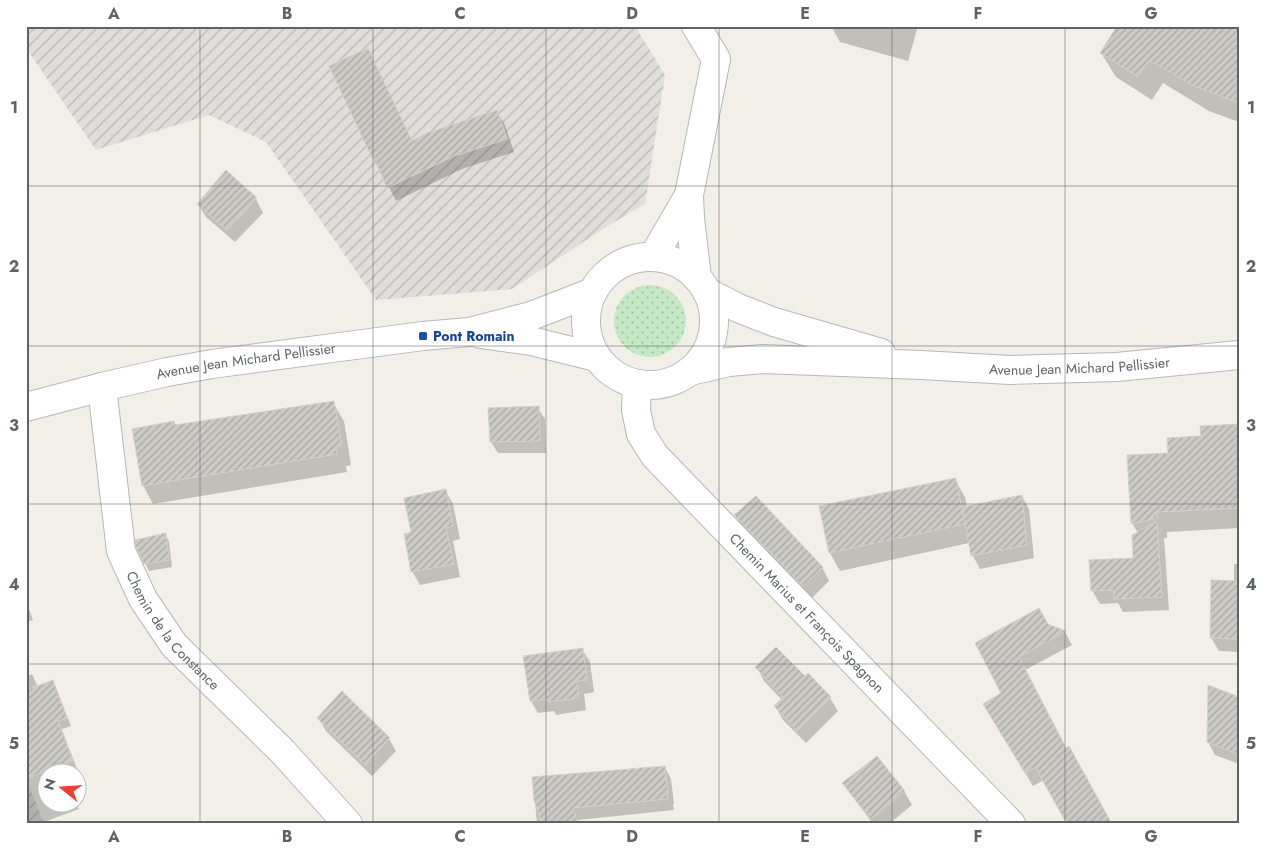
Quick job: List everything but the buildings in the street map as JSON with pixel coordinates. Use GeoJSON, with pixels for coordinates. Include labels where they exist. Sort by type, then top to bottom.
{"type":"FeatureCollection","features":[{"type":"Feature","properties":{"kind":"street"},"geometry":{"type":"LineString","coordinates":[[696,26],[716,59],[690,195],[690,218],[702,285],[712,308],[714,326],[710,343],[702,359],[690,371],[674,381],[656,385],[637,385],[621,379],[607,370],[596,357],[588,341],[585,325],[587,308],[593,292],[608,273],[621,264],[637,258],[653,257],[670,260],[685,267],[702,285]]}},
{"type":"Feature","properties":{"kind":"street"},"geometry":{"type":"LineString","coordinates":[[653,257],[690,195]]}},
{"type":"Feature","properties":{"kind":"street","name":"Avenue Jean Michard Pellissier"},"geometry":{"type":"LineString","coordinates":[[702,285],[738,308],[774,322],[921,365]]}},
{"type":"Feature","properties":{"kind":"street","name":"Avenue Jean Michard Pellissier"},"geometry":{"type":"LineString","coordinates":[[26,407],[102,386],[212,364],[422,336],[469,332],[531,316],[593,292]]}},
{"type":"Feature","properties":{"kind":"street","name":"Avenue Jean Michard Pellissier"},"geometry":{"type":"LineString","coordinates":[[469,332],[532,341],[596,357]]}},
{"type":"Feature","properties":{"kind":"street","name":"Avenue Jean Michard Pellissier"},"geometry":{"type":"LineString","coordinates":[[690,371],[729,362],[762,359],[1010,370],[1116,367],[1239,355]]}},
{"type":"Feature","properties":{"kind":"street","name":"Chemin Marius et François Spagnon"},"geometry":{"type":"LineString","coordinates":[[637,385],[636,410],[641,434],[655,456],[1011,824]]}},
{"type":"Feature","properties":{"kind":"street","name":"Chemin de la Constance"},"geometry":{"type":"LineString","coordinates":[[102,386],[121,551],[143,599],[174,645],[282,751],[348,824]]}},
{"type":"Feature","properties":{"kind":"shaded area"},"geometry":{"type":"Polygon","coordinates":[[[26,26],[635,26],[665,75],[645,204],[606,227],[512,289],[376,300],[266,142],[209,115],[96,150],[26,48],[26,26]]]}},
{"type":"Feature","properties":{"kind":"shaded area"},"geometry":{"type":"Polygon","coordinates":[[[26,778],[44,824],[26,824],[26,778]]]}},
{"type":"Feature","properties":{"kind":"green space"},"geometry":{"type":"Polygon","coordinates":[[[650,285],[670,291],[680,301],[686,321],[680,341],[670,351],[650,357],[630,351],[620,341],[614,321],[620,301],[630,291],[650,285]]]}},
{"type":"Feature","properties":{"kind":"place","name":"Pont Romain"},"geometry":{"type":"Point","coordinates":[423,336]}}]}
